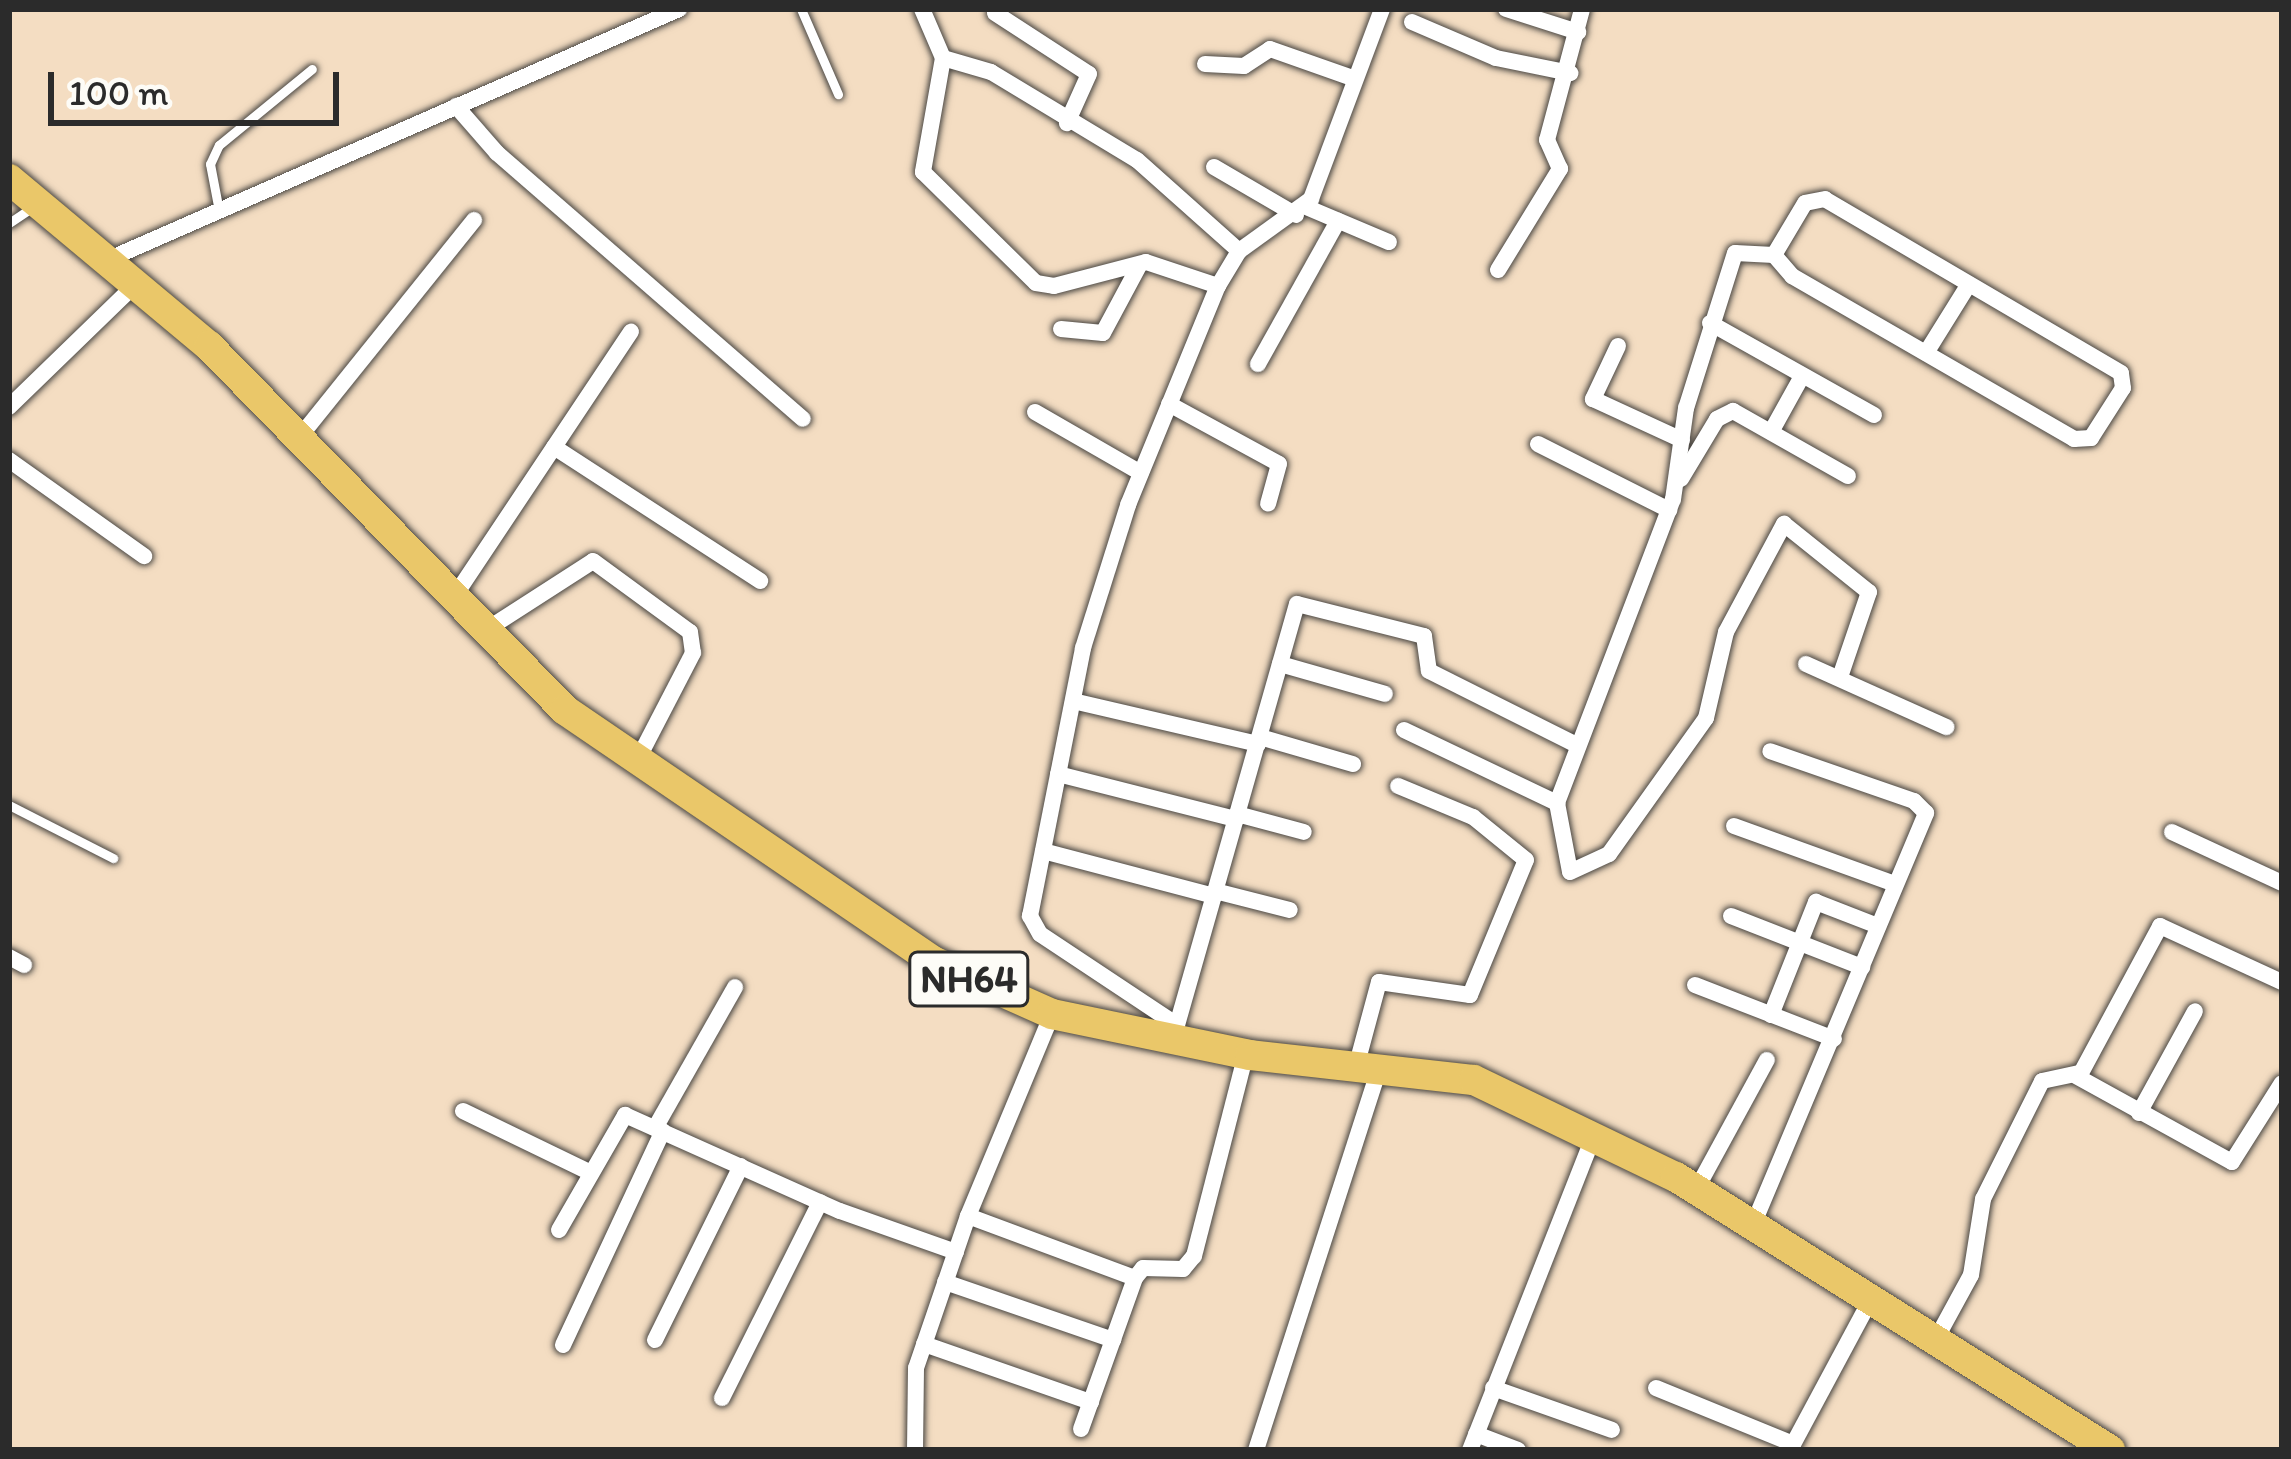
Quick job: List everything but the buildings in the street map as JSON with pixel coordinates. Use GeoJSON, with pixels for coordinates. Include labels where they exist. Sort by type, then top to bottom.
{"type":"FeatureCollection","features":[{"type":"Feature","properties":{"kind":"highway","name":"NH64"},"geometry":{"type":"LineString","coordinates":[[9,179],[209,346],[565,710],[933,961],[1052,1014],[1175,1032],[1246,1054],[1474,1080],[1696,1190],[1935,1340],[2074,1440],[2110,1450]]}},
{"type":"Feature","properties":{"kind":"street"},"geometry":{"type":"LineString","coordinates":[[107,260],[679,9]]}},
{"type":"Feature","properties":{"kind":"street"},"geometry":{"type":"LineString","coordinates":[[922,9],[943,58],[921,161],[928,179],[1044,287],[1140,264],[1218,286]]}},
{"type":"Feature","properties":{"kind":"street"},"geometry":{"type":"LineString","coordinates":[[1382,9],[1301,211],[1240,251],[1218,286],[1141,473],[1073,700],[1043,851],[1034,927],[1175,1032],[1297,604],[1424,636],[1429,671],[1575,744]]}},
{"type":"Feature","properties":{"kind":"street"},"geometry":{"type":"LineString","coordinates":[[1506,9],[1578,32]]}},
{"type":"Feature","properties":{"kind":"street"},"geometry":{"type":"LineString","coordinates":[[1498,270],[1560,169],[1547,140],[1570,73],[1582,9]]}},
{"type":"Feature","properties":{"kind":"street"},"geometry":{"type":"LineString","coordinates":[[995,13],[1089,74],[1067,123]]}},
{"type":"Feature","properties":{"kind":"street"},"geometry":{"type":"LineString","coordinates":[[1412,22],[1496,58],[1570,73]]}},
{"type":"Feature","properties":{"kind":"street"},"geometry":{"type":"LineString","coordinates":[[1205,64],[1244,66],[1270,49],[1355,79]]}},
{"type":"Feature","properties":{"kind":"street"},"geometry":{"type":"LineString","coordinates":[[943,58],[991,72],[1067,123],[1146,166],[1240,251]]}},
{"type":"Feature","properties":{"kind":"street"},"geometry":{"type":"LineString","coordinates":[[456,106],[497,153],[803,419]]}},
{"type":"Feature","properties":{"kind":"street"},"geometry":{"type":"LineString","coordinates":[[1214,167],[1301,211],[1389,242]]}},
{"type":"Feature","properties":{"kind":"street"},"geometry":{"type":"LineString","coordinates":[[1774,255],[1814,196],[2121,373],[2123,388],[2085,442],[1792,276],[1774,255],[1735,253],[1710,323],[1682,440],[1678,483],[1575,744],[1557,803],[1570,872],[1597,863],[1706,718],[1726,632],[1784,524],[1869,592],[1840,677]]}},
{"type":"Feature","properties":{"kind":"street"},"geometry":{"type":"LineString","coordinates":[[298,439],[474,220]]}},
{"type":"Feature","properties":{"kind":"street"},"geometry":{"type":"LineString","coordinates":[[1258,364],[1338,221]]}},
{"type":"Feature","properties":{"kind":"street"},"geometry":{"type":"LineString","coordinates":[[1061,329],[1103,332],[1140,264]]}},
{"type":"Feature","properties":{"kind":"street"},"geometry":{"type":"LineString","coordinates":[[9,407],[136,284]]}},
{"type":"Feature","properties":{"kind":"street"},"geometry":{"type":"LineString","coordinates":[[1926,353],[1969,284]]}},
{"type":"Feature","properties":{"kind":"street"},"geometry":{"type":"LineString","coordinates":[[1710,323],[1874,415]]}},
{"type":"Feature","properties":{"kind":"street"},"geometry":{"type":"LineString","coordinates":[[454,597],[631,332]]}},
{"type":"Feature","properties":{"kind":"street"},"geometry":{"type":"LineString","coordinates":[[1618,346],[1593,399],[1682,440]]}},
{"type":"Feature","properties":{"kind":"street"},"geometry":{"type":"LineString","coordinates":[[1771,432],[1802,376]]}},
{"type":"Feature","properties":{"kind":"street"},"geometry":{"type":"LineString","coordinates":[[1169,404],[1279,464],[1268,504]]}},
{"type":"Feature","properties":{"kind":"street"},"geometry":{"type":"LineString","coordinates":[[1035,412],[1141,473]]}},
{"type":"Feature","properties":{"kind":"street"},"geometry":{"type":"LineString","coordinates":[[1678,483],[1724,412],[1771,432],[1848,476]]}},
{"type":"Feature","properties":{"kind":"street"},"geometry":{"type":"LineString","coordinates":[[1538,444],[1669,509]]}},
{"type":"Feature","properties":{"kind":"street"},"geometry":{"type":"LineString","coordinates":[[554,447],[760,581]]}},
{"type":"Feature","properties":{"kind":"street"},"geometry":{"type":"LineString","coordinates":[[9,460],[144,556]]}},
{"type":"Feature","properties":{"kind":"street"},"geometry":{"type":"LineString","coordinates":[[486,630],[593,561],[690,632],[693,653],[637,761]]}},
{"type":"Feature","properties":{"kind":"street"},"geometry":{"type":"LineString","coordinates":[[1280,664],[1384,694]]}},
{"type":"Feature","properties":{"kind":"street"},"geometry":{"type":"LineString","coordinates":[[1806,664],[1946,727]]}},
{"type":"Feature","properties":{"kind":"street"},"geometry":{"type":"LineString","coordinates":[[1073,700],[1353,764]]}},
{"type":"Feature","properties":{"kind":"street"},"geometry":{"type":"LineString","coordinates":[[1404,730],[1557,803]]}},
{"type":"Feature","properties":{"kind":"street"},"geometry":{"type":"LineString","coordinates":[[1753,1226],[1834,1039],[1923,806],[1770,751]]}},
{"type":"Feature","properties":{"kind":"street"},"geometry":{"type":"LineString","coordinates":[[1058,774],[1304,832]]}},
{"type":"Feature","properties":{"kind":"street"},"geometry":{"type":"LineString","coordinates":[[1256,1450],[1367,1068],[1379,982],[1469,995],[1526,860],[1473,817],[1398,786]]}},
{"type":"Feature","properties":{"kind":"street"},"geometry":{"type":"LineString","coordinates":[[1734,826],[1894,884]]}},
{"type":"Feature","properties":{"kind":"street"},"geometry":{"type":"LineString","coordinates":[[2172,832],[2282,883]]}},
{"type":"Feature","properties":{"kind":"street"},"geometry":{"type":"LineString","coordinates":[[1043,851],[1290,910]]}},
{"type":"Feature","properties":{"kind":"street"},"geometry":{"type":"LineString","coordinates":[[1771,1015],[1816,902],[1878,926]]}},
{"type":"Feature","properties":{"kind":"street"},"geometry":{"type":"LineString","coordinates":[[1732,916],[1862,967]]}},
{"type":"Feature","properties":{"kind":"street"},"geometry":{"type":"LineString","coordinates":[[2076,1076],[2160,926],[2282,982]]}},
{"type":"Feature","properties":{"kind":"street"},"geometry":{"type":"LineString","coordinates":[[1695,986],[1834,1039]]}},
{"type":"Feature","properties":{"kind":"street"},"geometry":{"type":"LineString","coordinates":[[562,1345],[659,1130],[735,987]]}},
{"type":"Feature","properties":{"kind":"street"},"geometry":{"type":"LineString","coordinates":[[2139,1112],[2195,1011]]}},
{"type":"Feature","properties":{"kind":"street"},"geometry":{"type":"LineString","coordinates":[[914,1450],[914,1382],[924,1344],[968,1216],[1052,1014]]}},
{"type":"Feature","properties":{"kind":"street"},"geometry":{"type":"LineString","coordinates":[[1082,1429],[1135,1278],[1143,1268],[1184,1269],[1194,1256],[1246,1054]]}},
{"type":"Feature","properties":{"kind":"street"},"geometry":{"type":"LineString","coordinates":[[1696,1190],[1767,1060]]}},
{"type":"Feature","properties":{"kind":"street"},"geometry":{"type":"LineString","coordinates":[[1935,1340],[1971,1275],[1983,1199],[2042,1081],[2076,1076],[2232,1162],[2282,1083]]}},
{"type":"Feature","properties":{"kind":"street"},"geometry":{"type":"LineString","coordinates":[[464,1111],[589,1172]]}},
{"type":"Feature","properties":{"kind":"street"},"geometry":{"type":"LineString","coordinates":[[560,1231],[617,1119],[625,1115],[820,1202],[956,1252]]}},
{"type":"Feature","properties":{"kind":"street"},"geometry":{"type":"LineString","coordinates":[[1518,1450],[1473,1442],[1593,1137]]}},
{"type":"Feature","properties":{"kind":"street"},"geometry":{"type":"LineString","coordinates":[[655,1340],[741,1166]]}},
{"type":"Feature","properties":{"kind":"street"},"geometry":{"type":"LineString","coordinates":[[722,1398],[820,1202]]}},
{"type":"Feature","properties":{"kind":"street"},"geometry":{"type":"LineString","coordinates":[[968,1216],[1135,1278]]}},
{"type":"Feature","properties":{"kind":"street"},"geometry":{"type":"LineString","coordinates":[[945,1282],[1113,1340]]}},
{"type":"Feature","properties":{"kind":"street"},"geometry":{"type":"LineString","coordinates":[[1656,1388],[1791,1447],[1871,1299]]}},
{"type":"Feature","properties":{"kind":"street"},"geometry":{"type":"LineString","coordinates":[[924,1344],[1091,1402]]}},
{"type":"Feature","properties":{"kind":"street"},"geometry":{"type":"LineString","coordinates":[[1493,1388],[1612,1430]]}},
{"type":"Feature","properties":{"kind":"lane"},"geometry":{"type":"LineString","coordinates":[[801,9],[838,94]]}},
{"type":"Feature","properties":{"kind":"lane"},"geometry":{"type":"LineString","coordinates":[[219,211],[210,164],[219,146],[312,69]]}},
{"type":"Feature","properties":{"kind":"lane"},"geometry":{"type":"LineString","coordinates":[[9,223],[38,203]]}},
{"type":"Feature","properties":{"kind":"lane"},"geometry":{"type":"LineString","coordinates":[[9,805],[113,858]]}}]}
